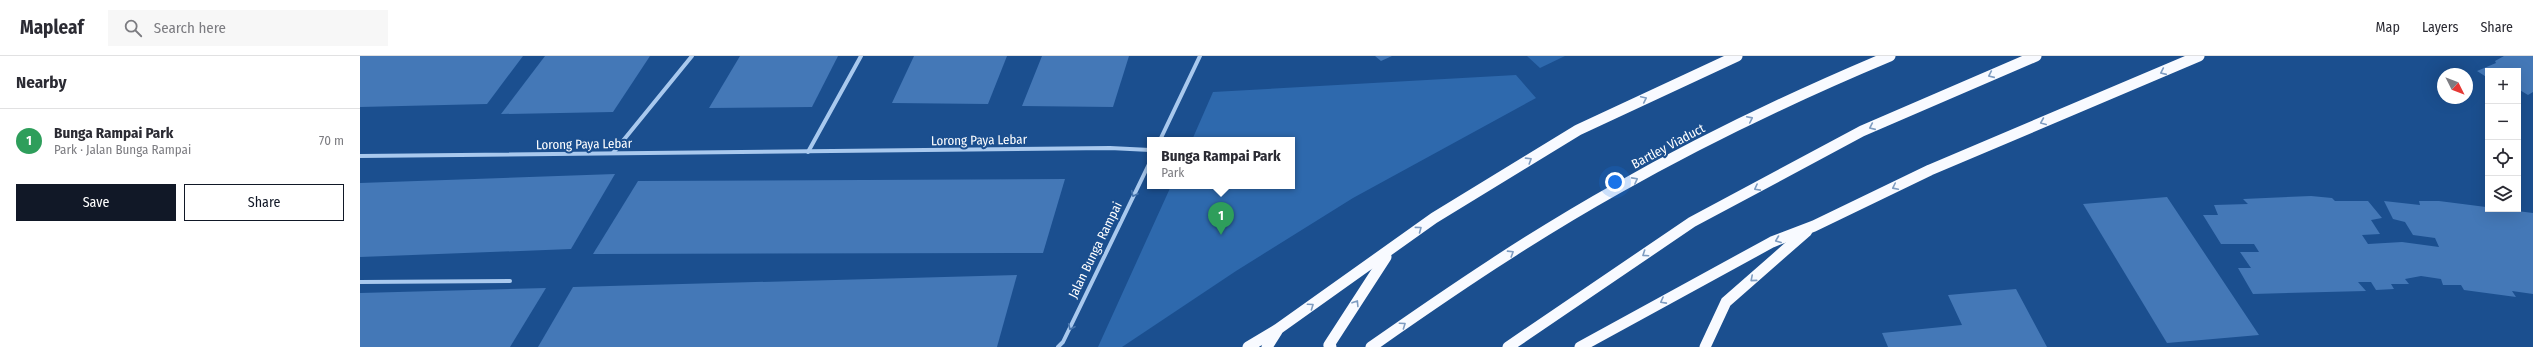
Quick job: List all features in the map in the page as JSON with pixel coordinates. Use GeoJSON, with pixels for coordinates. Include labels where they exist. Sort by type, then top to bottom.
{"type":"FeatureCollection","features":[{"type":"Feature","properties":{"kind":"highway"},"geometry":{"type":"LineString","coordinates":[[1248,347],[1278,329],[1388,253],[1434,218],[1578,130],[1737,56]]}},
{"type":"Feature","properties":{"kind":"highway","name":"Bartley Viaduct"},"geometry":{"type":"LineString","coordinates":[[1371,347],[1466,280],[1581,209],[1705,142],[1800,94],[1890,56]]}},
{"type":"Feature","properties":{"kind":"highway"},"geometry":{"type":"LineString","coordinates":[[1580,347],[1772,242],[1814,226],[1930,170],[2199,56]]}},
{"type":"Feature","properties":{"kind":"highway"},"geometry":{"type":"LineString","coordinates":[[1508,347],[1692,222],[1862,131],[2031,58]]}},
{"type":"Feature","properties":{"kind":"highway"},"geometry":{"type":"LineString","coordinates":[[1705,347],[1726,302],[1814,226]]}},
{"type":"Feature","properties":{"kind":"highway"},"geometry":{"type":"LineString","coordinates":[[1331,347],[1329,345],[1388,253]]}},
{"type":"Feature","properties":{"kind":"highway"},"geometry":{"type":"LineString","coordinates":[[1257,347],[1278,329]]}},
{"type":"Feature","properties":{"kind":"highway"},"geometry":{"type":"LineString","coordinates":[[1267,347],[1278,329]]}},
{"type":"Feature","properties":{"kind":"street"},"geometry":{"type":"LineString","coordinates":[[613,153],[692,56]]}},
{"type":"Feature","properties":{"kind":"street"},"geometry":{"type":"LineString","coordinates":[[808,152],[861,56]]}},
{"type":"Feature","properties":{"kind":"street"},"geometry":{"type":"LineString","coordinates":[[1161,137],[1200,56]]}},
{"type":"Feature","properties":{"kind":"street","name":"Lorong Paya Lebar"},"geometry":{"type":"LineString","coordinates":[[360,156],[1110,148],[1147,150]]}},
{"type":"Feature","properties":{"kind":"street","name":"Jalan Bunga Rampai"},"geometry":{"type":"LineString","coordinates":[[1058,347],[1063,342],[1147,168]]}},
{"type":"Feature","properties":{"kind":"street"},"geometry":{"type":"LineString","coordinates":[[360,282],[510,281]]}},
{"type":"Feature","properties":{"kind":"shaded area"},"geometry":{"type":"Polygon","coordinates":[[[1527,56],[1565,56],[1540,68],[1527,56]]]}},
{"type":"Feature","properties":{"kind":"shaded area"},"geometry":{"type":"Polygon","coordinates":[[[1516,75],[1536,98],[1353,198],[1236,271],[1122,347],[1098,347],[1170,189],[1295,189],[1295,137],[1193,137],[1213,92],[1516,75]]]}},
{"type":"Feature","properties":{"kind":"building"},"geometry":{"type":"Polygon","coordinates":[[[360,56],[523,56],[487,104],[360,107],[360,56]]]}},
{"type":"Feature","properties":{"kind":"building"},"geometry":{"type":"Polygon","coordinates":[[[545,56],[650,56],[613,112],[501,114],[545,56]]]}},
{"type":"Feature","properties":{"kind":"building"},"geometry":{"type":"Polygon","coordinates":[[[740,56],[838,56],[812,107],[709,108],[740,56]]]}},
{"type":"Feature","properties":{"kind":"building"},"geometry":{"type":"Polygon","coordinates":[[[914,56],[1007,56],[988,104],[892,103],[914,56]]]}},
{"type":"Feature","properties":{"kind":"building"},"geometry":{"type":"Polygon","coordinates":[[[1042,56],[1129,56],[1113,107],[1022,106],[1042,56]]]}},
{"type":"Feature","properties":{"kind":"building"},"geometry":{"type":"Polygon","coordinates":[[[1375,56],[1392,56],[1381,61],[1375,56]]]}},
{"type":"Feature","properties":{"kind":"building"},"geometry":{"type":"Polygon","coordinates":[[[2504,56],[2533,56],[2533,92],[2528,95],[2521,91],[2521,68],[2485,68],[2485,76],[2477,71],[2496,63],[2495,61],[2504,56]]]}},
{"type":"Feature","properties":{"kind":"building"},"geometry":{"type":"Polygon","coordinates":[[[615,174],[571,249],[360,257],[360,183],[615,174]]]}},
{"type":"Feature","properties":{"kind":"building"},"geometry":{"type":"Polygon","coordinates":[[[1065,179],[1043,253],[593,254],[638,181],[1065,179]]]}},
{"type":"Feature","properties":{"kind":"building"},"geometry":{"type":"Polygon","coordinates":[[[2311,196],[2332,198],[2335,201],[2368,201],[2382,218],[2371,220],[2380,234],[2362,235],[2368,244],[2402,242],[2439,247],[2435,238],[2413,235],[2405,222],[2393,219],[2384,201],[2420,205],[2419,201],[2439,201],[2485,207],[2485,212],[2521,211],[2533,213],[2533,294],[2512,291],[2516,297],[2464,290],[2461,285],[2443,285],[2441,279],[2421,276],[2405,279],[2409,284],[2391,284],[2394,289],[2376,290],[2371,282],[2358,282],[2366,291],[2253,294],[2238,268],[2251,268],[2240,252],[2259,252],[2254,244],[2221,244],[2203,215],[2218,215],[2214,205],[2248,204],[2243,199],[2311,196]]]}},
{"type":"Feature","properties":{"kind":"building"},"geometry":{"type":"Polygon","coordinates":[[[2167,197],[2259,335],[2167,343],[2083,204],[2167,197]]]}},
{"type":"Feature","properties":{"kind":"building"},"geometry":{"type":"Polygon","coordinates":[[[1017,275],[997,347],[538,347],[573,287],[1017,275]]]}},
{"type":"Feature","properties":{"kind":"building"},"geometry":{"type":"Polygon","coordinates":[[[546,288],[510,347],[360,347],[360,293],[546,288]]]}},
{"type":"Feature","properties":{"kind":"building"},"geometry":{"type":"Polygon","coordinates":[[[2016,289],[2047,347],[1888,347],[1882,333],[1962,325],[1948,295],[2016,289]]]}},
{"type":"Feature","properties":{"kind":"place","name":"Bunga Rampai Park"},"geometry":{"type":"Point","coordinates":[1221,235]}}]}
